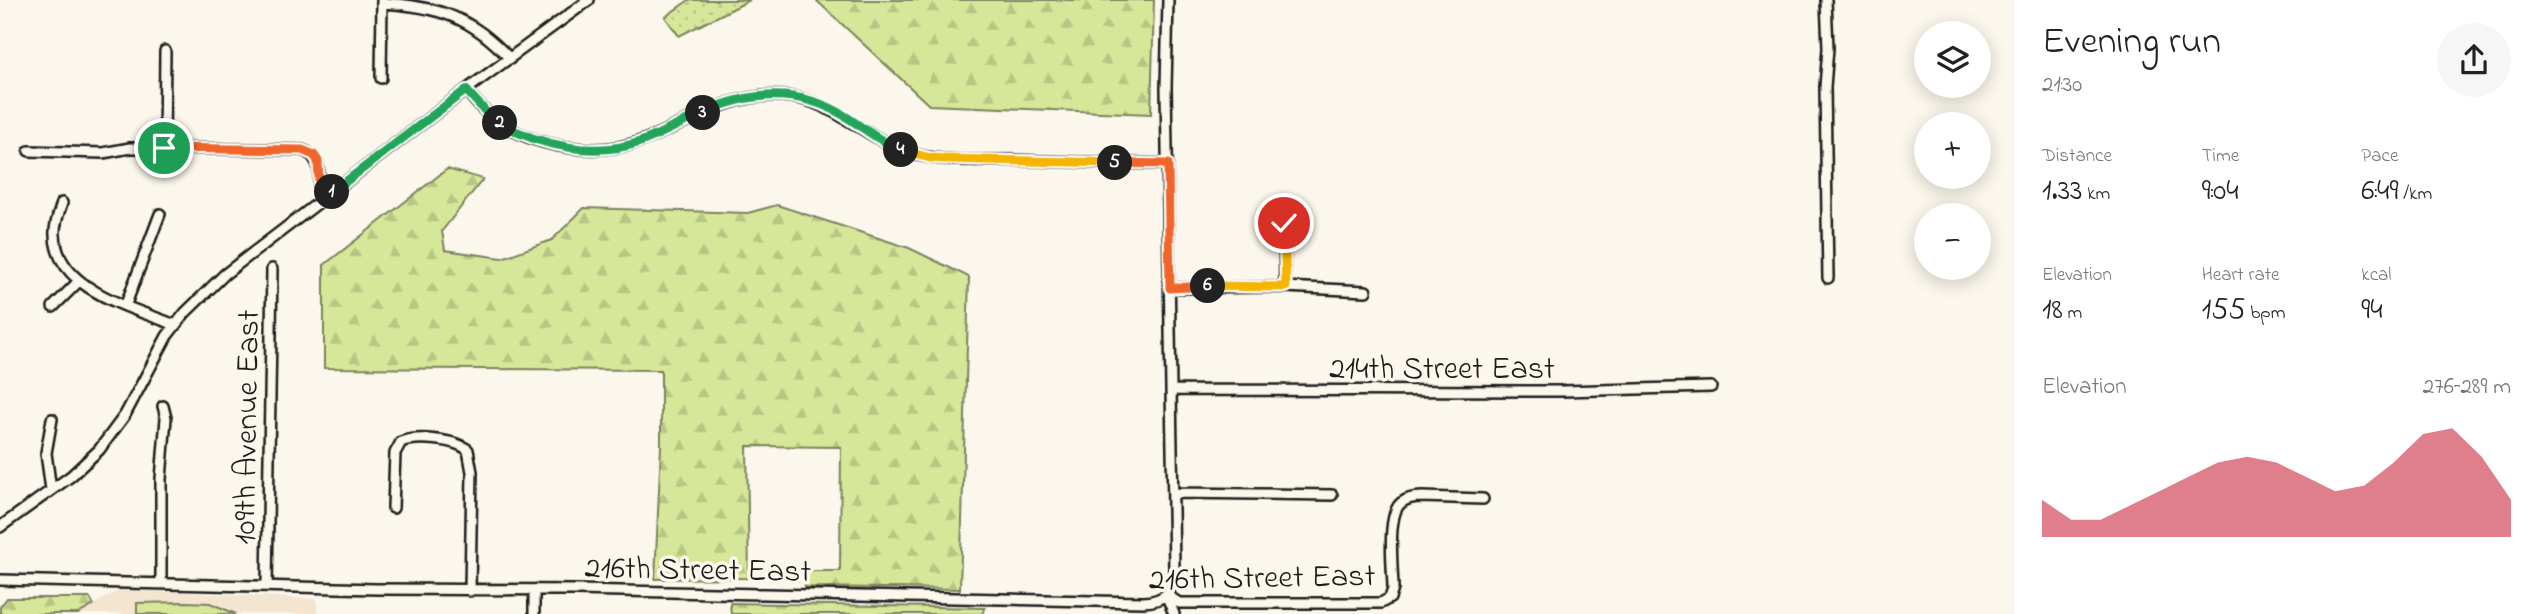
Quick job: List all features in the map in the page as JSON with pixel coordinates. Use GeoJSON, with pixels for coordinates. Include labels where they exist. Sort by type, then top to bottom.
{"type":"FeatureCollection","features":[{"type":"Feature","properties":{"kind":"street"},"geometry":{"type":"LineString","coordinates":[[0,527],[87,462],[114,433],[137,395],[159,348],[175,325],[243,258],[589,0]]}},
{"type":"Feature","properties":{"kind":"street"},"geometry":{"type":"LineString","coordinates":[[1168,0],[1166,88],[1174,583],[1167,596],[1174,614]]}},
{"type":"Feature","properties":{"kind":"street"},"geometry":{"type":"LineString","coordinates":[[1826,0],[1828,278]]}},
{"type":"Feature","properties":{"kind":"street"},"geometry":{"type":"LineString","coordinates":[[381,78],[382,2],[423,7],[459,18],[489,38],[510,59]]}},
{"type":"Feature","properties":{"kind":"street"},"geometry":{"type":"LineString","coordinates":[[164,51],[164,148]]}},
{"type":"Feature","properties":{"kind":"street"},"geometry":{"type":"LineString","coordinates":[[466,90],[486,112],[510,129],[545,142],[586,149],[615,148],[642,141],[736,100],[752,96],[784,96],[811,101],[829,108],[891,146],[930,158],[1168,164]]}},
{"type":"Feature","properties":{"kind":"street"},"geometry":{"type":"LineString","coordinates":[[29,151],[103,153],[130,148],[164,148],[291,149],[309,152],[318,161],[320,201]]}},
{"type":"Feature","properties":{"kind":"street"},"geometry":{"type":"LineString","coordinates":[[62,203],[55,238],[64,260],[79,281],[94,292],[175,325]]}},
{"type":"Feature","properties":{"kind":"street"},"geometry":{"type":"LineString","coordinates":[[126,304],[160,214]]}},
{"type":"Feature","properties":{"kind":"street"},"geometry":{"type":"LineString","coordinates":[[1284,223],[1286,287]]}},
{"type":"Feature","properties":{"kind":"street","name":"109th Avenue East"},"geometry":{"type":"LineString","coordinates":[[267,586],[272,269]]}},
{"type":"Feature","properties":{"kind":"street"},"geometry":{"type":"LineString","coordinates":[[53,307],[79,281]]}},
{"type":"Feature","properties":{"kind":"street"},"geometry":{"type":"LineString","coordinates":[[1170,288],[1286,287],[1366,291]]}},
{"type":"Feature","properties":{"kind":"street","name":"214th Street East"},"geometry":{"type":"LineString","coordinates":[[1172,390],[1562,391],[1712,387]]}},
{"type":"Feature","properties":{"kind":"street"},"geometry":{"type":"LineString","coordinates":[[161,584],[161,479],[166,418],[163,406]]}},
{"type":"Feature","properties":{"kind":"street"},"geometry":{"type":"LineString","coordinates":[[51,490],[46,453],[52,419]]}},
{"type":"Feature","properties":{"kind":"street"},"geometry":{"type":"LineString","coordinates":[[393,508],[395,453],[401,442],[433,440],[460,445],[468,450],[472,472],[470,591]]}},
{"type":"Feature","properties":{"kind":"street"},"geometry":{"type":"LineString","coordinates":[[1174,493],[1332,495]]}},
{"type":"Feature","properties":{"kind":"street","name":"216th Street East"},"geometry":{"type":"LineString","coordinates":[[0,580],[1143,602],[1167,596],[1179,603],[1373,605],[1386,602],[1393,589],[1393,514],[1401,502],[1412,497],[1483,499]]}},
{"type":"Feature","properties":{"kind":"street"},"geometry":{"type":"LineString","coordinates":[[534,590],[534,614]]}},
{"type":"Feature","properties":{"kind":"shaded area"},"geometry":{"type":"Polygon","coordinates":[[[121,589],[317,599],[317,614],[78,614],[121,589]]]}},
{"type":"Feature","properties":{"kind":"green space"},"geometry":{"type":"Polygon","coordinates":[[[689,0],[750,0],[679,36],[665,17],[689,0]]]}},
{"type":"Feature","properties":{"kind":"green space"},"geometry":{"type":"Polygon","coordinates":[[[816,0],[1154,0],[1151,114],[929,105],[816,0]]]}},
{"type":"Feature","properties":{"kind":"green space"},"geometry":{"type":"Polygon","coordinates":[[[447,169],[483,179],[442,231],[445,250],[502,258],[552,240],[584,208],[748,213],[777,205],[909,248],[969,277],[960,589],[805,587],[804,571],[840,571],[841,447],[747,446],[749,578],[655,579],[661,446],[661,370],[324,368],[324,265],[447,169]]]}},
{"type":"Feature","properties":{"kind":"green space"},"geometry":{"type":"Polygon","coordinates":[[[7,598],[90,598],[94,605],[78,614],[0,614],[0,607],[7,598]]]}},
{"type":"Feature","properties":{"kind":"green space"},"geometry":{"type":"Polygon","coordinates":[[[137,603],[210,603],[236,614],[137,614],[137,603]]]}},
{"type":"Feature","properties":{"kind":"green space"},"geometry":{"type":"Polygon","coordinates":[[[730,603],[985,608],[982,614],[731,614],[730,603]]]}},
{"type":"Feature","properties":{"kind":"route"},"geometry":{"type":"LineString","coordinates":[[164,148],[291,149],[309,152],[318,161],[320,201],[466,90],[486,112],[510,129],[545,142],[586,149],[615,148],[642,141],[736,100],[752,96],[784,96],[811,101],[829,108],[891,146],[930,158],[1168,164],[1170,288],[1286,287],[1284,223]]}}]}
